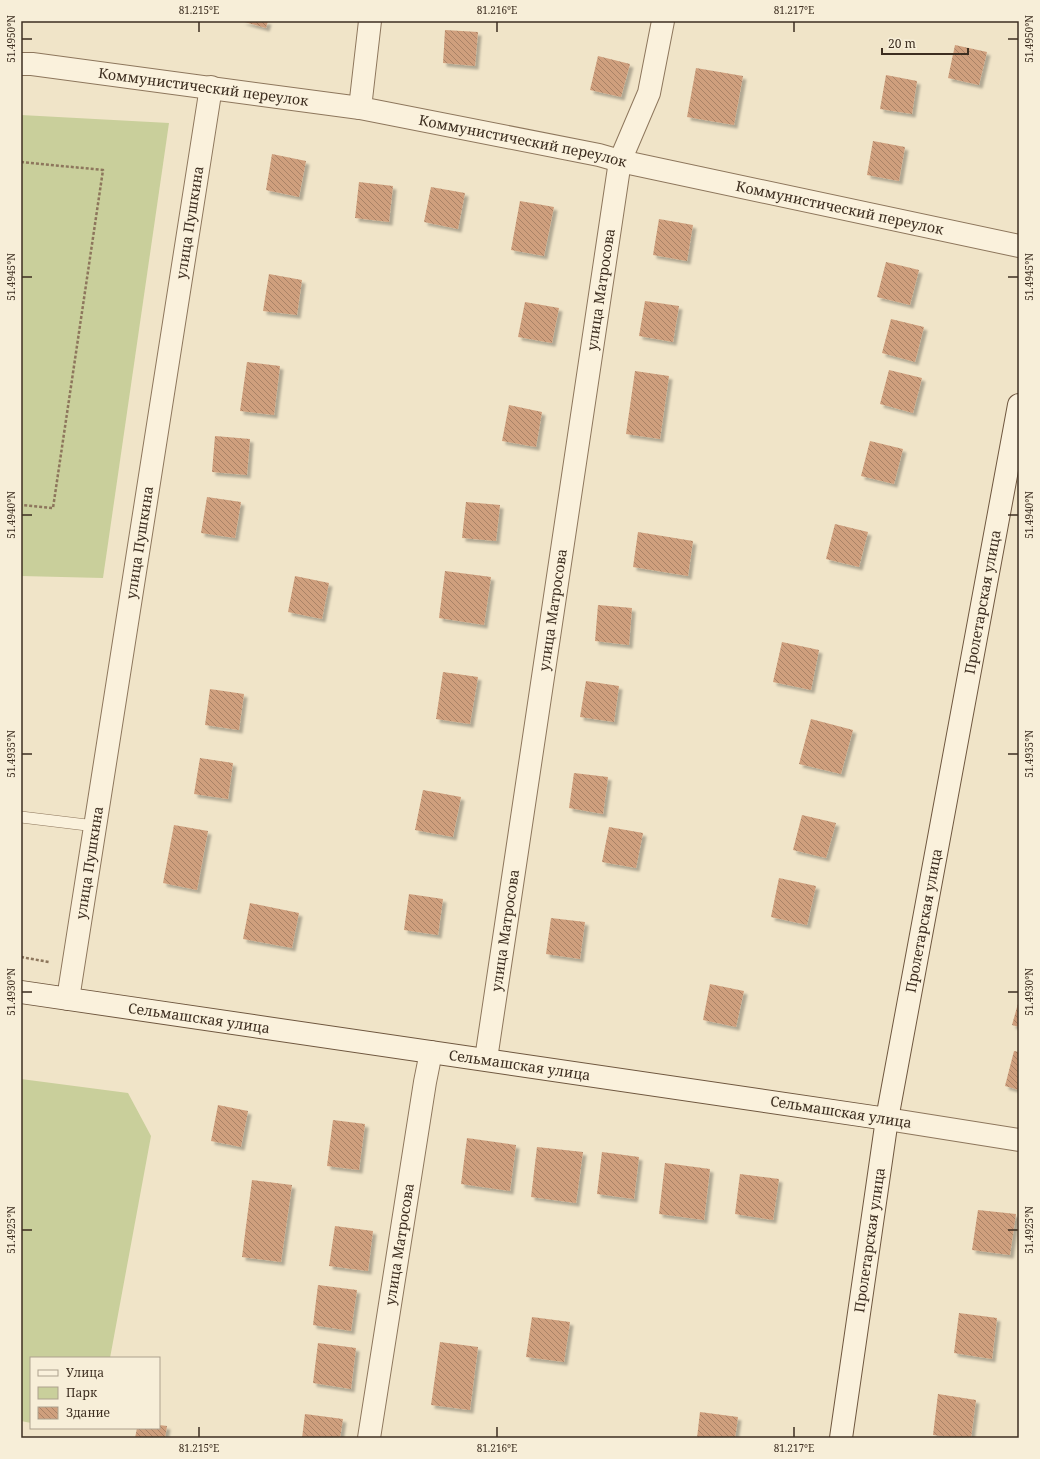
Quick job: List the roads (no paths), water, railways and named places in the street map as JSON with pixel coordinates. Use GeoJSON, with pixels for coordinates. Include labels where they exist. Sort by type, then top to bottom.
{"type":"FeatureCollection","features":[{"type":"Feature","properties":{"kind":"street"},"geometry":{"type":"LineString","coordinates":[[360,108],[370,21]]}},
{"type":"Feature","properties":{"kind":"street","name":"улица Матросова"},"geometry":{"type":"LineString","coordinates":[[486,1059],[620,161],[650,93],[663,21]]}},
{"type":"Feature","properties":{"kind":"street","name":"Коммунистический переулок"},"geometry":{"type":"LineString","coordinates":[[21,64],[32,64],[211,87],[360,108],[599,155],[620,161],[1019,246]]}},
{"type":"Feature","properties":{"kind":"street","name":"улица Пушкина"},"geometry":{"type":"LineString","coordinates":[[68,998],[211,87]]}},
{"type":"Feature","properties":{"kind":"street","name":"Пролетарская улица"},"geometry":{"type":"LineString","coordinates":[[841,1438],[887,1119],[1019,405]]}},
{"type":"Feature","properties":{"kind":"street","name":"Сельмашская улица"},"geometry":{"type":"LineString","coordinates":[[21,992],[486,1059],[1019,1140]]}},
{"type":"Feature","properties":{"kind":"street","name":"улица Матросова"},"geometry":{"type":"LineString","coordinates":[[369,1438],[431,1052]]}},
{"type":"Feature","properties":{"kind":"lane"},"geometry":{"type":"LineString","coordinates":[[21,816],[95,826]]}}]}
